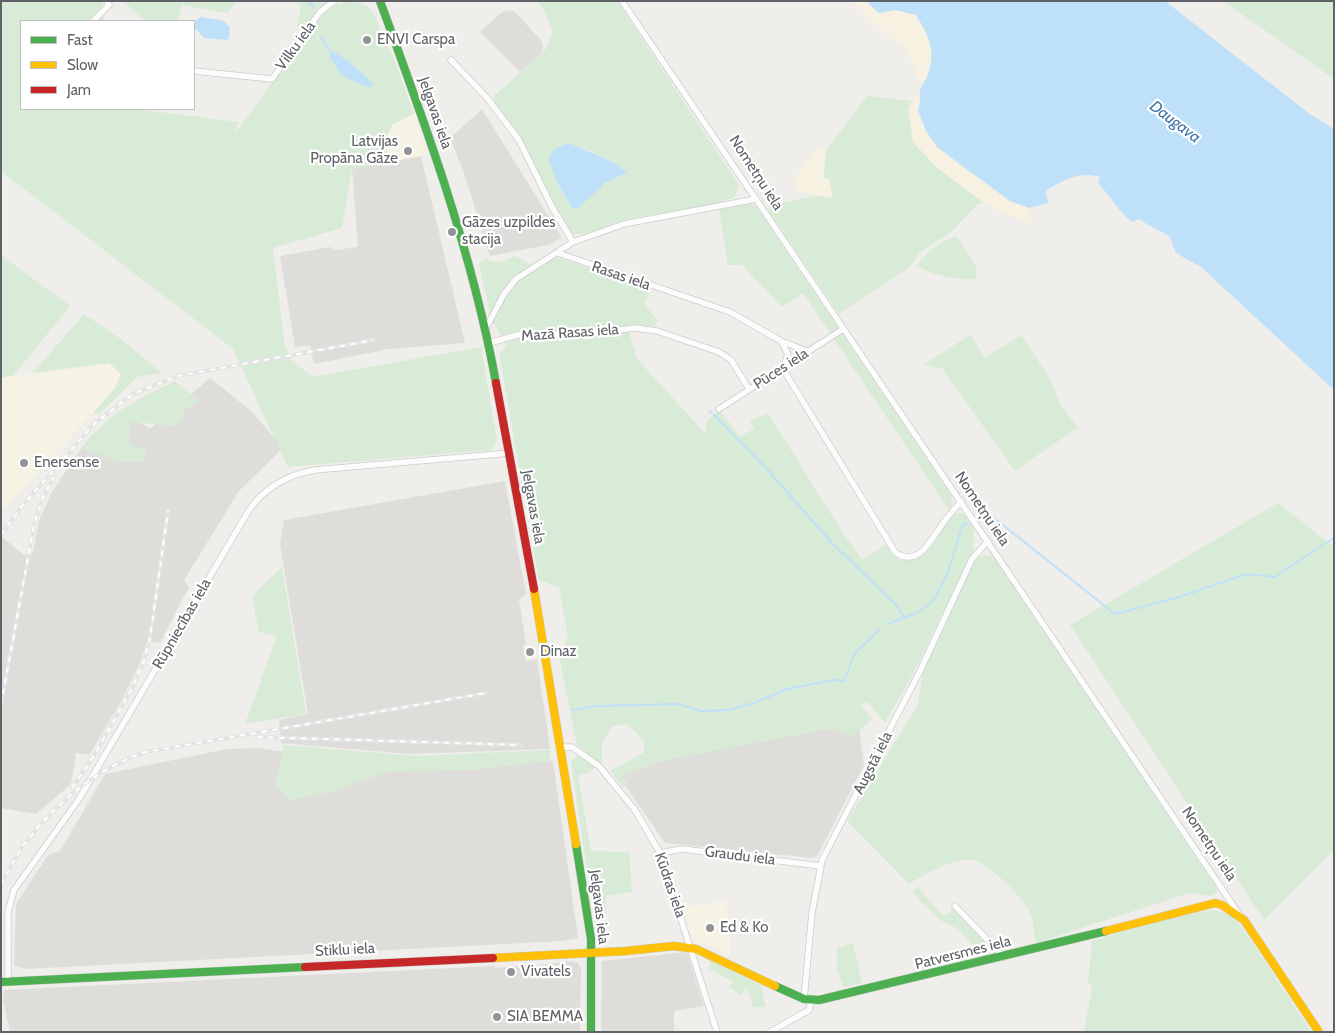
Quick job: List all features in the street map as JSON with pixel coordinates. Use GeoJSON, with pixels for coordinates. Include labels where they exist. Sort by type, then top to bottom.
{"type":"FeatureCollection","features":[{"type":"Feature","properties":{"kind":"street"},"geometry":{"type":"LineString","coordinates":[[95,20],[109,5],[107,1]]}},
{"type":"Feature","properties":{"kind":"street","name":"Vilku iela"},"geometry":{"type":"LineString","coordinates":[[195,71],[272,79],[320,12],[334,1]]}},
{"type":"Feature","properties":{"kind":"street","name":"Jelgavas iela"},"geometry":{"type":"LineString","coordinates":[[380,1],[451,199],[472,268],[486,328],[562,747],[591,939],[591,1032]]}},
{"type":"Feature","properties":{"kind":"street","name":"Nometņu iela"},"geometry":{"type":"LineString","coordinates":[[622,1],[1320,1032]]}},
{"type":"Feature","properties":{"kind":"street"},"geometry":{"type":"LineString","coordinates":[[452,60],[487,98],[519,140],[552,207],[573,242]]}},
{"type":"Feature","properties":{"kind":"street"},"geometry":{"type":"LineString","coordinates":[[486,328],[504,294],[516,279],[573,242],[624,224],[756,199]]}},
{"type":"Feature","properties":{"kind":"street","name":"Rasas iela"},"geometry":{"type":"LineString","coordinates":[[558,253],[730,312],[781,341],[807,351]]}},
{"type":"Feature","properties":{"kind":"street","name":"Mazā Rasas iela"},"geometry":{"type":"LineString","coordinates":[[489,343],[525,334],[582,335],[635,328],[658,331],[719,352],[731,360],[749,389]]}},
{"type":"Feature","properties":{"kind":"street","name":"Pūces iela"},"geometry":{"type":"LineString","coordinates":[[719,409],[843,329]]}},
{"type":"Feature","properties":{"kind":"street"},"geometry":{"type":"LineString","coordinates":[[781,341],[788,354],[783,369],[888,543],[899,555],[903,558],[911,558],[921,552],[933,540],[960,502]]}},
{"type":"Feature","properties":{"kind":"street","name":"Rūpniecības iela"},"geometry":{"type":"LineString","coordinates":[[5,982],[8,912],[14,890],[80,799],[249,510],[260,497],[279,481],[314,470],[510,454]]}},
{"type":"Feature","properties":{"kind":"street","name":"Augstā iela"},"geometry":{"type":"LineString","coordinates":[[808,1000],[812,913],[820,866],[826,850],[845,820],[874,759],[920,671],[972,559],[988,541]]}},
{"type":"Feature","properties":{"kind":"street","name":"Kūdras iela"},"geometry":{"type":"LineString","coordinates":[[562,747],[572,747],[599,766],[635,810],[660,853],[717,1032]]}},
{"type":"Feature","properties":{"kind":"street","name":"Graudu iela"},"geometry":{"type":"LineString","coordinates":[[660,853],[682,849],[820,866]]}},
{"type":"Feature","properties":{"kind":"street","name":"Patversmes iela"},"geometry":{"type":"LineString","coordinates":[[808,1000],[836,997],[1004,957],[1205,905],[1222,905],[1244,920]]}},
{"type":"Feature","properties":{"kind":"street"},"geometry":{"type":"LineString","coordinates":[[955,906],[1004,957]]}},
{"type":"Feature","properties":{"kind":"street","name":"Stiklu iela"},"geometry":{"type":"LineString","coordinates":[[5,982],[674,946],[691,948]]}},
{"type":"Feature","properties":{"kind":"street"},"geometry":{"type":"LineString","coordinates":[[691,948],[707,952],[808,1000],[809,1010],[770,1032]]}},
{"type":"Feature","properties":{"kind":"shaded area"},"geometry":{"type":"Polygon","coordinates":[[[508,10],[515,12],[541,40],[543,46],[542,53],[520,72],[480,32],[502,12],[508,10]]]}},
{"type":"Feature","properties":{"kind":"shaded area"},"geometry":{"type":"Polygon","coordinates":[[[482,109],[562,238],[548,245],[490,256],[463,170],[450,138],[482,109]]]}},
{"type":"Feature","properties":{"kind":"shaded area"},"geometry":{"type":"Polygon","coordinates":[[[414,114],[427,153],[390,163],[384,141],[393,124],[414,114]]]}},
{"type":"Feature","properties":{"kind":"shaded area"},"geometry":{"type":"Polygon","coordinates":[[[421,156],[465,343],[389,349],[314,364],[310,345],[295,347],[280,256],[330,247],[336,250],[358,247],[352,169],[421,156]]]}},
{"type":"Feature","properties":{"kind":"shaded area","name":"Enersense"},"geometry":{"type":"Polygon","coordinates":[[[109,363],[121,373],[115,388],[1,513],[1,378],[109,363]]]}},
{"type":"Feature","properties":{"kind":"shaded area"},"geometry":{"type":"Polygon","coordinates":[[[210,378],[250,410],[283,448],[239,491],[184,580],[189,587],[160,643],[147,641],[141,660],[121,702],[89,755],[76,753],[71,784],[36,814],[1,808],[1,536],[24,555],[32,556],[39,521],[51,494],[91,436],[123,410],[150,429],[210,378]]]}},
{"type":"Feature","properties":{"kind":"shaded area"},"geometry":{"type":"Polygon","coordinates":[[[505,481],[526,594],[519,600],[526,644],[523,645],[526,661],[537,659],[550,749],[409,754],[281,743],[279,720],[308,714],[280,544],[284,520],[505,481]]]}},
{"type":"Feature","properties":{"kind":"shaded area"},"geometry":{"type":"Polygon","coordinates":[[[858,720],[864,765],[817,856],[812,858],[665,843],[618,775],[660,760],[858,720]]]}},
{"type":"Feature","properties":{"kind":"shaded area"},"geometry":{"type":"Polygon","coordinates":[[[258,748],[277,751],[553,761],[578,938],[562,941],[25,969],[14,966],[16,904],[48,855],[60,851],[105,774],[227,749],[258,748]]]}},
{"type":"Feature","properties":{"kind":"shaded area"},"geometry":{"type":"Polygon","coordinates":[[[726,901],[730,955],[705,944],[693,942],[684,908],[726,901]]]}},
{"type":"Feature","properties":{"kind":"shaded area"},"geometry":{"type":"Polygon","coordinates":[[[687,952],[704,1006],[674,1011],[674,1032],[601,1032],[602,961],[687,952]]]}},
{"type":"Feature","properties":{"kind":"shaded area"},"geometry":{"type":"Polygon","coordinates":[[[570,961],[578,963],[581,968],[580,1032],[10,1032],[3,1000],[4,990],[494,966],[496,968],[517,966],[518,968],[570,961]]]}},
{"type":"Feature","properties":{"kind":"green space"},"geometry":{"type":"Polygon","coordinates":[[[1,1],[102,1],[106,20],[20,20],[20,110],[144,110],[239,122],[235,134],[319,17],[333,6],[346,2],[360,3],[368,7],[373,13],[393,57],[414,114],[393,124],[384,141],[390,163],[352,169],[342,228],[273,248],[285,347],[291,360],[313,377],[481,347],[497,441],[490,450],[288,467],[233,349],[1,171],[1,1]]]}},
{"type":"Feature","properties":{"kind":"green space"},"geometry":{"type":"Polygon","coordinates":[[[123,1],[237,1],[227,13],[182,5],[178,20],[144,20],[123,1]]]}},
{"type":"Feature","properties":{"kind":"green space"},"geometry":{"type":"Polygon","coordinates":[[[293,1],[328,1],[302,29],[297,26],[301,5],[293,1]]]}},
{"type":"Feature","properties":{"kind":"green space"},"geometry":{"type":"Polygon","coordinates":[[[537,1],[617,1],[739,185],[735,197],[708,205],[622,221],[590,232],[570,234],[523,143],[495,103],[493,97],[545,50],[553,31],[544,10],[537,1]],[[578,146],[558,184],[572,208],[606,183],[627,172],[613,162],[578,146]]]}},
{"type":"Feature","properties":{"kind":"green space"},"geometry":{"type":"Polygon","coordinates":[[[1223,1],[1334,1],[1334,79],[1223,1]]]}},
{"type":"Feature","properties":{"kind":"green space"},"geometry":{"type":"Polygon","coordinates":[[[867,96],[912,101],[908,109],[935,166],[984,203],[979,203],[951,232],[918,254],[910,267],[839,314],[768,210],[771,205],[821,195],[833,199],[829,179],[823,178],[826,151],[867,96]]]}},
{"type":"Feature","properties":{"kind":"green space"},"geometry":{"type":"Polygon","coordinates":[[[749,203],[756,206],[951,495],[952,504],[949,510],[803,293],[782,307],[742,265],[728,265],[719,210],[749,203]]]}},
{"type":"Feature","properties":{"kind":"green space"},"geometry":{"type":"Polygon","coordinates":[[[957,237],[976,266],[976,279],[945,276],[930,272],[917,265],[930,251],[940,244],[957,237]]]}},
{"type":"Feature","properties":{"kind":"green space"},"geometry":{"type":"Polygon","coordinates":[[[1,255],[70,306],[13,376],[1,378],[1,255]]]}},
{"type":"Feature","properties":{"kind":"green space"},"geometry":{"type":"Polygon","coordinates":[[[515,256],[537,268],[553,259],[560,258],[650,289],[645,305],[657,320],[655,328],[627,326],[637,359],[705,433],[707,421],[719,410],[740,436],[754,429],[750,421],[768,413],[862,560],[886,544],[898,559],[914,558],[936,539],[952,516],[957,513],[964,514],[974,530],[973,551],[912,676],[885,723],[867,702],[860,705],[872,719],[854,736],[828,729],[663,761],[622,775],[628,785],[624,788],[610,771],[643,753],[645,742],[627,724],[612,726],[602,744],[602,765],[577,746],[559,656],[568,637],[559,587],[539,580],[499,353],[507,347],[491,318],[479,264],[485,259],[499,263],[515,256]]]}},
{"type":"Feature","properties":{"kind":"green space"},"geometry":{"type":"Polygon","coordinates":[[[84,314],[121,339],[162,373],[137,377],[98,415],[94,412],[115,388],[121,374],[109,363],[33,373],[84,314]]]}},
{"type":"Feature","properties":{"kind":"green space"},"geometry":{"type":"Polygon","coordinates":[[[970,335],[985,357],[1022,335],[1049,378],[1061,406],[1078,427],[1015,471],[942,368],[923,365],[970,335]]]}},
{"type":"Feature","properties":{"kind":"green space"},"geometry":{"type":"Polygon","coordinates":[[[175,381],[199,401],[186,409],[177,426],[131,422],[128,442],[147,452],[144,461],[121,462],[83,449],[102,425],[113,416],[136,401],[175,381]]]}},
{"type":"Feature","properties":{"kind":"green space"},"geometry":{"type":"Polygon","coordinates":[[[1278,503],[1334,547],[1334,850],[1264,920],[1070,625],[1278,503]]]}},
{"type":"Feature","properties":{"kind":"green space"},"geometry":{"type":"Polygon","coordinates":[[[993,556],[1216,887],[1217,893],[1211,896],[1189,893],[1036,943],[1032,920],[1027,907],[1003,880],[984,865],[976,860],[969,859],[953,862],[937,868],[909,884],[847,821],[918,704],[923,672],[973,563],[978,557],[993,556]]]}},
{"type":"Feature","properties":{"kind":"green space"},"geometry":{"type":"Polygon","coordinates":[[[282,567],[306,714],[245,724],[277,636],[259,632],[252,596],[282,567]]]}},
{"type":"Feature","properties":{"kind":"green space"},"geometry":{"type":"Polygon","coordinates":[[[284,745],[416,756],[549,750],[551,761],[472,770],[388,772],[330,792],[289,800],[275,784],[284,745]]]}},
{"type":"Feature","properties":{"kind":"green space"},"geometry":{"type":"Polygon","coordinates":[[[578,755],[595,767],[589,773],[578,775],[591,851],[629,852],[632,892],[606,896],[605,937],[597,938],[571,761],[578,755]]]}},
{"type":"Feature","properties":{"kind":"green space"},"geometry":{"type":"Polygon","coordinates":[[[917,887],[944,916],[954,909],[990,947],[979,951],[958,929],[938,919],[912,892],[917,887]]]}},
{"type":"Feature","properties":{"kind":"green space"},"geometry":{"type":"Polygon","coordinates":[[[1210,910],[1228,915],[1242,927],[1311,1032],[1084,1032],[1092,988],[1088,982],[1092,941],[1168,919],[1210,910]]]}},
{"type":"Feature","properties":{"kind":"green space"},"geometry":{"type":"Polygon","coordinates":[[[853,943],[862,983],[843,987],[837,969],[837,948],[853,943]]]}},
{"type":"Feature","properties":{"kind":"green space"},"geometry":{"type":"Polygon","coordinates":[[[710,960],[762,986],[765,1007],[753,1007],[748,990],[744,988],[742,996],[728,986],[734,982],[709,969],[710,960]]]}},
{"type":"Feature","properties":{"kind":"sand"},"geometry":{"type":"Polygon","coordinates":[[[851,1],[866,1],[879,13],[896,10],[916,15],[926,32],[931,48],[928,74],[923,84],[917,76],[909,53],[872,22],[851,1]]]}},
{"type":"Feature","properties":{"kind":"sand"},"geometry":{"type":"Polygon","coordinates":[[[920,90],[921,102],[918,110],[951,159],[1009,201],[1029,208],[1030,224],[984,203],[935,166],[913,142],[908,109],[920,90]]]}},
{"type":"Feature","properties":{"kind":"sand"},"geometry":{"type":"Polygon","coordinates":[[[818,147],[826,151],[823,178],[829,179],[832,194],[829,198],[798,190],[793,180],[818,147]]]}},
{"type":"Feature","properties":{"kind":"water","name":"Daugava"},"geometry":{"type":"Polygon","coordinates":[[[866,1],[1165,1],[1307,112],[1334,129],[1334,390],[1201,267],[1176,253],[1169,236],[1138,219],[1132,222],[1127,218],[1098,183],[1100,177],[1093,175],[1079,176],[1059,183],[1046,191],[1048,203],[1029,208],[1010,201],[937,147],[926,131],[918,110],[921,87],[927,77],[931,60],[930,44],[925,30],[916,15],[896,10],[879,13],[866,1]]]}},
{"type":"Feature","properties":{"kind":"water"},"geometry":{"type":"Polygon","coordinates":[[[201,17],[224,21],[230,27],[229,38],[227,40],[204,38],[195,28],[195,21],[201,17]]]}},
{"type":"Feature","properties":{"kind":"water"},"geometry":{"type":"Polygon","coordinates":[[[330,51],[359,70],[373,84],[371,88],[342,76],[329,56],[330,51]]]}},
{"type":"Feature","properties":{"kind":"water"},"geometry":{"type":"Polygon","coordinates":[[[569,143],[613,162],[627,172],[605,183],[577,209],[572,208],[558,184],[549,160],[556,148],[569,143]]]}},
{"type":"Feature","properties":{"kind":"waterway"},"geometry":{"type":"LineString","coordinates":[[308,1],[314,8]]}},
{"type":"Feature","properties":{"kind":"waterway"},"geometry":{"type":"LineString","coordinates":[[321,37],[330,51]]}},
{"type":"Feature","properties":{"kind":"waterway"},"geometry":{"type":"LineString","coordinates":[[714,415],[766,468],[831,542],[895,604],[905,618]]}},
{"type":"Feature","properties":{"kind":"waterway"},"geometry":{"type":"LineString","coordinates":[[989,514],[1115,614],[1176,598],[1247,574],[1274,577],[1334,538]]}},
{"type":"Feature","properties":{"kind":"waterway"},"geometry":{"type":"LineString","coordinates":[[887,624],[917,613],[933,600],[949,569],[963,525],[967,523]]}},
{"type":"Feature","properties":{"kind":"waterway"},"geometry":{"type":"LineString","coordinates":[[572,710],[598,706],[678,704],[701,711],[729,710],[754,703],[787,689],[833,680],[844,681],[855,653],[879,630]]}},
{"type":"Feature","properties":{"kind":"railway"},"geometry":{"type":"LineString","coordinates":[[1,535],[22,506],[95,423],[133,394],[178,376],[373,340]]}},
{"type":"Feature","properties":{"kind":"railway"},"geometry":{"type":"LineString","coordinates":[[1,705],[34,525],[43,498],[54,477]]}},
{"type":"Feature","properties":{"kind":"railway"},"geometry":{"type":"LineString","coordinates":[[72,788],[95,754],[131,690],[144,661],[150,638],[168,511]]}},
{"type":"Feature","properties":{"kind":"railway"},"geometry":{"type":"LineString","coordinates":[[36,829],[86,783],[114,765],[146,752],[486,693]]}},
{"type":"Feature","properties":{"kind":"railway"},"geometry":{"type":"LineString","coordinates":[[257,737],[521,745]]}},
{"type":"Feature","properties":{"kind":"railway"},"geometry":{"type":"LineString","coordinates":[[1,884],[22,847],[41,824]]}},
{"type":"Feature","properties":{"kind":"traffic: fast"},"geometry":{"type":"LineString","coordinates":[[380,1],[431,142],[461,237],[486,334],[496,383]]}},
{"type":"Feature","properties":{"kind":"traffic: fast"},"geometry":{"type":"LineString","coordinates":[[576,844],[591,939],[591,1032]]}},
{"type":"Feature","properties":{"kind":"traffic: fast"},"geometry":{"type":"LineString","coordinates":[[775,986],[804,999],[819,1000],[1106,931]]}},
{"type":"Feature","properties":{"kind":"traffic: fast"},"geometry":{"type":"LineString","coordinates":[[1,982],[305,967]]}},
{"type":"Feature","properties":{"kind":"traffic: slow"},"geometry":{"type":"LineString","coordinates":[[534,589],[576,844]]}},
{"type":"Feature","properties":{"kind":"traffic: slow"},"geometry":{"type":"LineString","coordinates":[[1106,931],[1215,903],[1222,905],[1244,920],[1319,1032]]}},
{"type":"Feature","properties":{"kind":"traffic: slow"},"geometry":{"type":"LineString","coordinates":[[493,958],[626,951],[674,946],[696,949],[775,986]]}},
{"type":"Feature","properties":{"kind":"traffic: jam"},"geometry":{"type":"LineString","coordinates":[[496,383],[534,589]]}},
{"type":"Feature","properties":{"kind":"traffic: jam"},"geometry":{"type":"LineString","coordinates":[[305,967],[493,958]]}},
{"type":"Feature","properties":{"kind":"place","name":"ENVI Carspa"},"geometry":{"type":"Point","coordinates":[367,40]}},
{"type":"Feature","properties":{"kind":"place","name":"Latvijas Propāna Gāze"},"geometry":{"type":"Point","coordinates":[408,151]}},
{"type":"Feature","properties":{"kind":"place","name":"Gāzes uzpildes stacija"},"geometry":{"type":"Point","coordinates":[452,232]}},
{"type":"Feature","properties":{"kind":"place","name":"Enersense"},"geometry":{"type":"Point","coordinates":[24,463]}},
{"type":"Feature","properties":{"kind":"place","name":"Dinaz"},"geometry":{"type":"Point","coordinates":[530,652]}},
{"type":"Feature","properties":{"kind":"place","name":"Ed & Ko"},"geometry":{"type":"Point","coordinates":[710,928]}},
{"type":"Feature","properties":{"kind":"place","name":"Vivatels"},"geometry":{"type":"Point","coordinates":[511,972]}},
{"type":"Feature","properties":{"kind":"place","name":"SIA BEMMA"},"geometry":{"type":"Point","coordinates":[497,1017]}}]}
